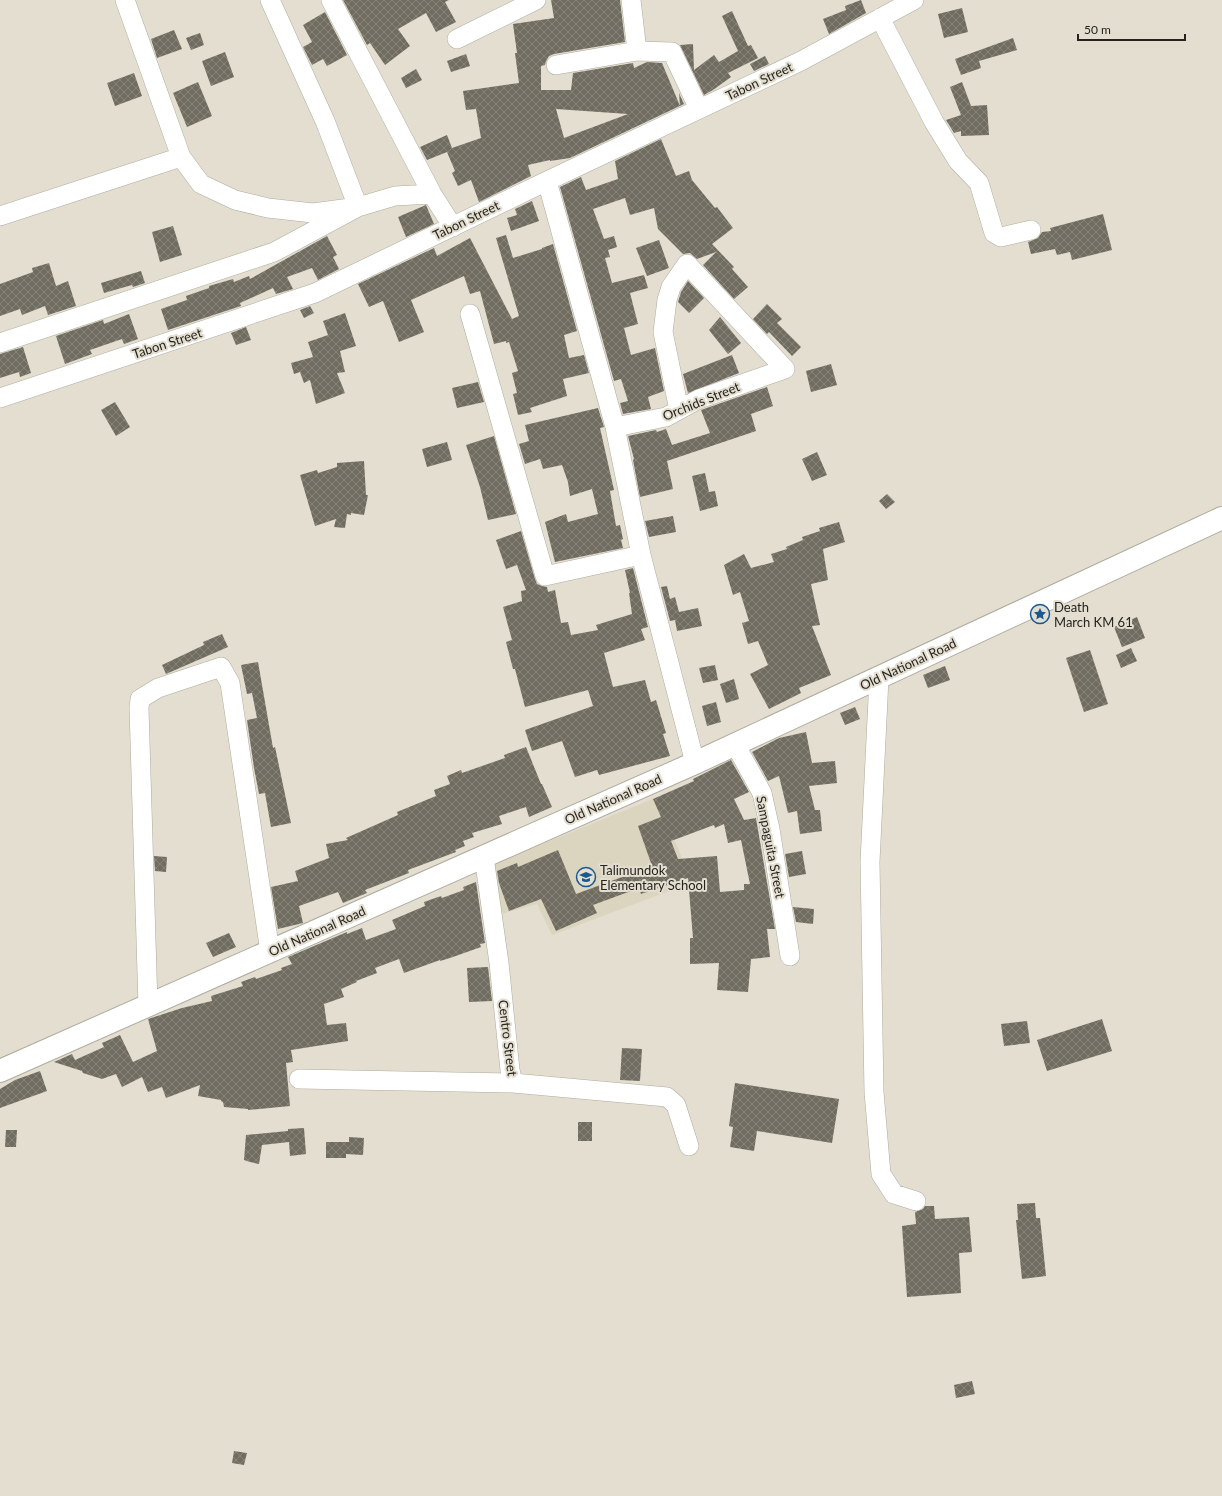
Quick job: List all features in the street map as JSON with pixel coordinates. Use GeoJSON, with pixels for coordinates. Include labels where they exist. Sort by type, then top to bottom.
{"type":"FeatureCollection","features":[{"type":"Feature","properties":{"kind":"main road","name":"Old National Road"},"geometry":{"type":"LineString","coordinates":[[0,1072],[696,763],[1222,518]]}},
{"type":"Feature","properties":{"kind":"street"},"geometry":{"type":"LineString","coordinates":[[125,0],[181,157],[201,184],[235,200],[268,208],[313,213],[358,207],[395,196],[432,194]]}},
{"type":"Feature","properties":{"kind":"street"},"geometry":{"type":"LineString","coordinates":[[270,0],[325,121],[358,207]]}},
{"type":"Feature","properties":{"kind":"street"},"geometry":{"type":"LineString","coordinates":[[331,0],[432,194],[453,227]]}},
{"type":"Feature","properties":{"kind":"street"},"geometry":{"type":"LineString","coordinates":[[457,39],[536,0]]}},
{"type":"Feature","properties":{"kind":"street"},"geometry":{"type":"LineString","coordinates":[[631,0],[637,51]]}},
{"type":"Feature","properties":{"kind":"street","name":"Tabon Street"},"geometry":{"type":"LineString","coordinates":[[0,398],[315,293],[801,61],[914,0]]}},
{"type":"Feature","properties":{"kind":"street"},"geometry":{"type":"LineString","coordinates":[[880,18],[934,122],[958,161],[979,183],[994,233],[1001,237],[1031,230]]}},
{"type":"Feature","properties":{"kind":"street"},"geometry":{"type":"LineString","coordinates":[[556,65],[637,51],[672,52],[699,109]]}},
{"type":"Feature","properties":{"kind":"street"},"geometry":{"type":"LineString","coordinates":[[0,216],[181,157]]}},
{"type":"Feature","properties":{"kind":"street"},"geometry":{"type":"LineString","coordinates":[[547,181],[615,428],[641,555],[696,763]]}},
{"type":"Feature","properties":{"kind":"street"},"geometry":{"type":"LineString","coordinates":[[0,343],[274,252],[358,207]]}},
{"type":"Feature","properties":{"kind":"street","name":"Orchids Street"},"geometry":{"type":"LineString","coordinates":[[615,428],[666,418],[700,399],[785,369],[687,264],[671,287],[667,300],[663,332],[679,410]]}},
{"type":"Feature","properties":{"kind":"street"},"geometry":{"type":"LineString","coordinates":[[470,314],[545,576],[641,555]]}},
{"type":"Feature","properties":{"kind":"street"},"geometry":{"type":"LineString","coordinates":[[148,1006],[138,708],[140,699],[158,688],[221,667],[230,683],[270,952]]}},
{"type":"Feature","properties":{"kind":"street"},"geometry":{"type":"LineString","coordinates":[[879,678],[870,862],[874,1092],[881,1174],[894,1194],[916,1201]]}},
{"type":"Feature","properties":{"kind":"street","name":"Sampaguita Street"},"geometry":{"type":"LineString","coordinates":[[735,744],[762,793],[770,829],[790,956]]}},
{"type":"Feature","properties":{"kind":"street","name":"Centro Street"},"geometry":{"type":"LineString","coordinates":[[484,857],[499,963],[510,1070],[513,1083],[667,1097],[676,1105],[689,1146]]}},
{"type":"Feature","properties":{"kind":"street"},"geometry":{"type":"LineString","coordinates":[[299,1079],[513,1083]]}},
{"type":"Feature","properties":{"kind":"shaded area","name":"Talimundok Elementary School"},"geometry":{"type":"Polygon","coordinates":[[[655,798],[681,855],[680,887],[552,935],[537,904],[497,915],[489,866],[655,798]]]}},
{"type":"Feature","properties":{"kind":"building"},"geometry":{"type":"Polygon","coordinates":[[[343,0],[449,0],[445,2],[456,22],[436,32],[426,13],[398,29],[410,46],[385,65],[370,43],[367,45],[343,0]]]}},
{"type":"Feature","properties":{"kind":"building"},"geometry":{"type":"Polygon","coordinates":[[[551,0],[620,0],[625,42],[549,56],[545,65],[541,66],[541,90],[571,90],[573,73],[633,63],[634,68],[647,62],[662,63],[680,106],[570,158],[550,160],[528,165],[531,176],[479,202],[471,180],[458,186],[452,173],[455,171],[447,152],[427,160],[420,147],[447,135],[452,148],[481,138],[476,109],[466,110],[463,91],[519,83],[513,24],[554,18],[551,0]],[[556,109],[564,138],[628,114],[556,109]]]}},
{"type":"Feature","properties":{"kind":"building"},"geometry":{"type":"Polygon","coordinates":[[[861,0],[866,13],[829,34],[823,19],[846,10],[845,6],[861,0]]]}},
{"type":"Feature","properties":{"kind":"building"},"geometry":{"type":"Polygon","coordinates":[[[962,8],[968,32],[944,38],[938,14],[962,8]]]}},
{"type":"Feature","properties":{"kind":"building"},"geometry":{"type":"Polygon","coordinates":[[[732,11],[748,46],[751,45],[758,58],[728,73],[731,77],[704,95],[680,45],[693,44],[694,70],[714,55],[719,62],[738,51],[722,16],[732,11]]]}},
{"type":"Feature","properties":{"kind":"building"},"geometry":{"type":"Polygon","coordinates":[[[325,12],[347,55],[327,66],[323,59],[312,65],[303,47],[312,42],[303,25],[325,12]]]}},
{"type":"Feature","properties":{"kind":"building"},"geometry":{"type":"Polygon","coordinates":[[[174,30],[182,49],[157,58],[151,39],[174,30]]]}},
{"type":"Feature","properties":{"kind":"building"},"geometry":{"type":"Polygon","coordinates":[[[200,33],[204,45],[191,50],[186,38],[200,33]]]}},
{"type":"Feature","properties":{"kind":"building"},"geometry":{"type":"Polygon","coordinates":[[[1013,38],[1017,50],[979,61],[981,68],[961,75],[955,59],[1013,38]]]}},
{"type":"Feature","properties":{"kind":"building"},"geometry":{"type":"Polygon","coordinates":[[[225,52],[234,77],[211,86],[202,61],[225,52]]]}},
{"type":"Feature","properties":{"kind":"building"},"geometry":{"type":"Polygon","coordinates":[[[466,54],[470,66],[451,72],[447,61],[466,54]]]}},
{"type":"Feature","properties":{"kind":"building"},"geometry":{"type":"Polygon","coordinates":[[[765,56],[769,64],[754,71],[750,64],[765,56]]]}},
{"type":"Feature","properties":{"kind":"building"},"geometry":{"type":"Polygon","coordinates":[[[416,69],[422,80],[406,88],[401,78],[416,69]]]}},
{"type":"Feature","properties":{"kind":"building"},"geometry":{"type":"Polygon","coordinates":[[[134,73],[142,96],[115,106],[107,83],[134,73]]]}},
{"type":"Feature","properties":{"kind":"building"},"geometry":{"type":"Polygon","coordinates":[[[198,82],[212,116],[187,127],[173,93],[198,82]]]}},
{"type":"Feature","properties":{"kind":"building"},"geometry":{"type":"Polygon","coordinates":[[[962,82],[971,106],[987,105],[989,135],[961,136],[961,131],[954,133],[946,120],[961,115],[950,87],[962,82]]]}},
{"type":"Feature","properties":{"kind":"building"},"geometry":{"type":"Polygon","coordinates":[[[679,93],[684,104],[680,106],[679,93]]]}},
{"type":"Feature","properties":{"kind":"building"},"geometry":{"type":"Polygon","coordinates":[[[661,139],[676,176],[689,171],[692,180],[715,208],[717,207],[733,228],[712,244],[734,267],[732,269],[748,287],[734,299],[703,265],[716,252],[697,259],[690,253],[683,254],[658,229],[654,208],[630,215],[625,198],[593,209],[604,239],[614,236],[617,247],[608,250],[610,257],[605,258],[612,283],[644,275],[648,288],[630,293],[638,324],[624,328],[631,355],[655,348],[664,391],[648,397],[651,409],[623,414],[620,403],[628,401],[621,379],[614,381],[560,187],[581,177],[586,190],[618,179],[615,161],[661,139]]]}},
{"type":"Feature","properties":{"kind":"building"},"geometry":{"type":"Polygon","coordinates":[[[532,201],[539,221],[511,231],[507,218],[517,215],[515,209],[532,201]]]}},
{"type":"Feature","properties":{"kind":"building"},"geometry":{"type":"Polygon","coordinates":[[[426,205],[434,224],[406,237],[398,217],[426,205]]]}},
{"type":"Feature","properties":{"kind":"building"},"geometry":{"type":"Polygon","coordinates":[[[1103,214],[1112,250],[1072,260],[1070,252],[1057,255],[1055,249],[1031,254],[1028,242],[1038,238],[1042,232],[1051,231],[1050,228],[1103,214]]]}},
{"type":"Feature","properties":{"kind":"building"},"geometry":{"type":"Polygon","coordinates":[[[173,226],[182,255],[160,262],[152,232],[173,226]]]}},
{"type":"Feature","properties":{"kind":"building"},"geometry":{"type":"Polygon","coordinates":[[[506,235],[513,258],[553,244],[577,331],[564,335],[569,358],[584,355],[589,373],[563,379],[567,396],[530,408],[532,412],[518,415],[513,394],[517,393],[512,373],[518,371],[509,342],[506,343],[506,341],[494,344],[480,291],[470,294],[464,276],[411,300],[424,332],[399,342],[383,301],[369,307],[358,284],[434,248],[437,256],[470,238],[512,319],[519,316],[496,238],[506,235]]]}},
{"type":"Feature","properties":{"kind":"building"},"geometry":{"type":"Polygon","coordinates":[[[327,236],[337,255],[333,257],[339,269],[318,280],[312,268],[287,277],[293,289],[276,294],[273,288],[240,303],[241,306],[168,330],[161,309],[187,300],[186,296],[209,288],[209,286],[233,279],[234,282],[249,276],[250,279],[327,236]]]}},
{"type":"Feature","properties":{"kind":"building"},"geometry":{"type":"Polygon","coordinates":[[[659,240],[669,268],[647,276],[636,248],[659,240]]]}},
{"type":"Feature","properties":{"kind":"building"},"geometry":{"type":"Polygon","coordinates":[[[49,263],[56,286],[68,281],[76,306],[48,315],[45,306],[22,315],[20,309],[0,316],[0,284],[33,272],[32,268],[49,263]]]}},
{"type":"Feature","properties":{"kind":"building"},"geometry":{"type":"Polygon","coordinates":[[[141,271],[145,283],[104,293],[101,283],[141,271]]]}},
{"type":"Feature","properties":{"kind":"building"},"geometry":{"type":"Polygon","coordinates":[[[688,281],[704,298],[689,313],[678,302],[681,292],[688,281]]]}},
{"type":"Feature","properties":{"kind":"building"},"geometry":{"type":"Polygon","coordinates":[[[767,304],[782,319],[777,323],[801,347],[792,356],[769,332],[767,334],[753,319],[767,304]]]}},
{"type":"Feature","properties":{"kind":"building"},"geometry":{"type":"Polygon","coordinates":[[[310,306],[314,313],[304,318],[300,310],[310,306]]]}},
{"type":"Feature","properties":{"kind":"building"},"geometry":{"type":"Polygon","coordinates":[[[345,313],[356,346],[340,351],[345,372],[337,373],[345,393],[316,404],[310,380],[304,383],[300,372],[294,374],[291,363],[313,357],[308,342],[328,335],[323,321],[345,313]]]}},
{"type":"Feature","properties":{"kind":"building"},"geometry":{"type":"Polygon","coordinates":[[[129,314],[138,339],[124,344],[122,339],[90,350],[92,354],[65,364],[56,336],[103,320],[104,324],[129,314]]]}},
{"type":"Feature","properties":{"kind":"building"},"geometry":{"type":"Polygon","coordinates":[[[720,317],[741,343],[728,354],[709,330],[720,317]]]}},
{"type":"Feature","properties":{"kind":"building"},"geometry":{"type":"Polygon","coordinates":[[[246,327],[251,340],[236,345],[231,333],[246,327]]]}},
{"type":"Feature","properties":{"kind":"building"},"geometry":{"type":"Polygon","coordinates":[[[23,347],[31,373],[20,377],[19,372],[0,378],[0,354],[23,347]]]}},
{"type":"Feature","properties":{"kind":"building"},"geometry":{"type":"Polygon","coordinates":[[[732,355],[739,373],[688,393],[683,374],[732,355]]]}},
{"type":"Feature","properties":{"kind":"building"},"geometry":{"type":"Polygon","coordinates":[[[831,364],[837,385],[811,392],[806,371],[831,364]]]}},
{"type":"Feature","properties":{"kind":"building"},"geometry":{"type":"Polygon","coordinates":[[[478,382],[484,402],[457,408],[452,388],[478,382]]]}},
{"type":"Feature","properties":{"kind":"building"},"geometry":{"type":"Polygon","coordinates":[[[767,387],[773,406],[751,414],[756,431],[667,461],[673,489],[640,497],[634,459],[628,436],[656,430],[657,432],[666,429],[672,445],[710,433],[701,410],[767,387]]]}},
{"type":"Feature","properties":{"kind":"building"},"geometry":{"type":"Polygon","coordinates":[[[115,402],[130,427],[116,436],[101,410],[115,402]]]}},
{"type":"Feature","properties":{"kind":"building"},"geometry":{"type":"Polygon","coordinates":[[[598,408],[604,427],[600,428],[614,490],[610,491],[616,526],[620,525],[623,548],[555,562],[545,522],[566,514],[568,522],[598,514],[592,489],[570,496],[568,482],[562,465],[543,469],[540,459],[525,464],[519,444],[529,441],[525,425],[598,408]]]}},
{"type":"Feature","properties":{"kind":"building"},"geometry":{"type":"Polygon","coordinates":[[[494,436],[516,514],[488,520],[480,487],[466,445],[494,436]]]}},
{"type":"Feature","properties":{"kind":"building"},"geometry":{"type":"Polygon","coordinates":[[[447,442],[452,460],[427,467],[422,449],[447,442]]]}},
{"type":"Feature","properties":{"kind":"building"},"geometry":{"type":"Polygon","coordinates":[[[817,452],[827,475],[812,481],[802,459],[817,452]]]}},
{"type":"Feature","properties":{"kind":"building"},"geometry":{"type":"Polygon","coordinates":[[[364,461],[366,495],[368,495],[364,515],[351,513],[351,515],[347,514],[345,528],[334,527],[336,519],[315,526],[300,475],[317,470],[318,473],[337,467],[337,463],[364,461]]]}},
{"type":"Feature","properties":{"kind":"building"},"geometry":{"type":"Polygon","coordinates":[[[705,473],[709,492],[715,491],[718,506],[700,511],[692,476],[705,473]]]}},
{"type":"Feature","properties":{"kind":"building"},"geometry":{"type":"Polygon","coordinates":[[[887,494],[895,502],[886,509],[879,501],[887,494]]]}},
{"type":"Feature","properties":{"kind":"building"},"geometry":{"type":"Polygon","coordinates":[[[673,516],[676,532],[649,537],[645,521],[673,516]]]}},
{"type":"Feature","properties":{"kind":"building"},"geometry":{"type":"Polygon","coordinates":[[[839,522],[845,542],[823,549],[828,580],[811,584],[820,625],[812,626],[831,675],[799,688],[801,693],[769,709],[750,674],[768,665],[758,641],[748,644],[742,623],[749,621],[740,592],[733,595],[724,565],[744,554],[751,568],[774,562],[771,554],[787,549],[786,547],[803,540],[802,537],[820,531],[819,528],[839,522]]]}},
{"type":"Feature","properties":{"kind":"building"},"geometry":{"type":"Polygon","coordinates":[[[521,531],[537,584],[547,587],[548,592],[555,590],[561,623],[568,622],[571,635],[598,630],[596,625],[632,614],[630,593],[625,570],[633,568],[648,627],[641,629],[645,640],[604,653],[613,687],[645,680],[651,702],[656,700],[666,733],[663,734],[670,756],[599,775],[597,770],[575,777],[562,741],[532,751],[525,730],[593,706],[588,690],[525,707],[506,642],[512,640],[503,607],[522,601],[521,591],[526,590],[517,565],[506,569],[496,540],[521,531]]]}},
{"type":"Feature","properties":{"kind":"building"},"geometry":{"type":"Polygon","coordinates":[[[667,586],[670,599],[675,597],[679,612],[698,608],[702,626],[677,631],[675,620],[670,621],[661,587],[667,586]]]}},
{"type":"Feature","properties":{"kind":"building"},"geometry":{"type":"Polygon","coordinates":[[[1137,617],[1145,638],[1122,647],[1114,627],[1137,617]]]}},
{"type":"Feature","properties":{"kind":"building"},"geometry":{"type":"Polygon","coordinates":[[[222,634],[228,647],[166,674],[162,665],[204,645],[203,642],[222,634]]]}},
{"type":"Feature","properties":{"kind":"building"},"geometry":{"type":"Polygon","coordinates":[[[1131,648],[1137,661],[1121,668],[1116,655],[1131,648]]]}},
{"type":"Feature","properties":{"kind":"building"},"geometry":{"type":"Polygon","coordinates":[[[1090,650],[1108,704],[1084,712],[1066,658],[1090,650]]]}},
{"type":"Feature","properties":{"kind":"building"},"geometry":{"type":"Polygon","coordinates":[[[258,662],[273,748],[275,747],[291,823],[271,827],[265,793],[259,794],[247,720],[257,718],[252,693],[247,694],[241,665],[258,662]]]}},
{"type":"Feature","properties":{"kind":"building"},"geometry":{"type":"Polygon","coordinates":[[[715,665],[718,680],[703,683],[699,668],[715,665]]]}},
{"type":"Feature","properties":{"kind":"building"},"geometry":{"type":"Polygon","coordinates":[[[945,666],[950,680],[928,688],[923,675],[945,666]]]}},
{"type":"Feature","properties":{"kind":"building"},"geometry":{"type":"Polygon","coordinates":[[[734,679],[739,699],[726,703],[720,684],[734,679]]]}},
{"type":"Feature","properties":{"kind":"building"},"geometry":{"type":"Polygon","coordinates":[[[716,702],[721,722],[707,726],[702,706],[716,702]]]}},
{"type":"Feature","properties":{"kind":"building"},"geometry":{"type":"Polygon","coordinates":[[[855,707],[860,719],[845,725],[840,713],[855,707]]]}},
{"type":"Feature","properties":{"kind":"building"},"geometry":{"type":"Polygon","coordinates":[[[806,732],[812,763],[835,761],[837,783],[809,786],[815,810],[820,810],[822,831],[800,834],[797,811],[788,813],[779,776],[768,781],[752,752],[779,738],[806,732]]]}},
{"type":"Feature","properties":{"kind":"building"},"geometry":{"type":"Polygon","coordinates":[[[526,747],[552,807],[529,817],[526,807],[499,816],[502,824],[472,833],[474,837],[463,841],[465,846],[455,850],[456,852],[408,870],[409,873],[365,890],[367,893],[343,903],[338,892],[299,906],[303,923],[278,929],[271,887],[298,881],[295,871],[329,858],[326,844],[348,840],[346,838],[398,815],[397,812],[436,796],[434,790],[450,784],[447,776],[461,770],[462,773],[505,758],[504,755],[526,747]]]}},
{"type":"Feature","properties":{"kind":"building"},"geometry":{"type":"Polygon","coordinates":[[[731,760],[749,792],[734,799],[744,820],[756,818],[775,929],[767,929],[770,957],[751,959],[748,992],[717,990],[719,963],[690,964],[690,938],[693,938],[688,878],[641,894],[639,888],[593,905],[597,913],[556,931],[541,899],[509,911],[499,883],[497,871],[517,863],[518,867],[558,850],[576,894],[652,866],[638,826],[661,817],[653,799],[694,781],[693,779],[731,760]],[[724,824],[715,828],[714,825],[671,841],[678,859],[717,856],[720,892],[744,890],[744,884],[750,884],[741,840],[728,843],[724,824]]]}},
{"type":"Feature","properties":{"kind":"building"},"geometry":{"type":"Polygon","coordinates":[[[802,851],[806,874],[789,877],[785,854],[802,851]]]}},
{"type":"Feature","properties":{"kind":"building"},"geometry":{"type":"Polygon","coordinates":[[[154,856],[167,857],[166,872],[155,871],[154,856]]]}},
{"type":"Feature","properties":{"kind":"building"},"geometry":{"type":"Polygon","coordinates":[[[476,882],[485,943],[480,944],[481,947],[404,973],[399,959],[375,968],[377,973],[356,981],[357,982],[341,989],[344,997],[324,1004],[327,1025],[346,1023],[348,1041],[291,1050],[293,1062],[286,1063],[290,1106],[248,1110],[224,1107],[221,1100],[198,1096],[200,1085],[166,1098],[162,1087],[148,1092],[142,1077],[122,1087],[116,1074],[102,1079],[54,1062],[72,1054],[75,1060],[104,1047],[102,1043],[120,1035],[133,1062],[157,1051],[148,1019],[182,1008],[212,1001],[211,996],[243,986],[241,982],[255,977],[256,979],[282,970],[281,968],[292,964],[288,957],[347,932],[347,934],[362,928],[366,940],[396,929],[392,920],[425,906],[424,902],[441,896],[442,898],[464,890],[463,887],[476,882]]]}},
{"type":"Feature","properties":{"kind":"building"},"geometry":{"type":"Polygon","coordinates":[[[793,907],[814,909],[813,924],[796,922],[793,907]]]}},
{"type":"Feature","properties":{"kind":"building"},"geometry":{"type":"Polygon","coordinates":[[[229,933],[236,947],[213,957],[206,943],[229,933]]]}},
{"type":"Feature","properties":{"kind":"building"},"geometry":{"type":"Polygon","coordinates":[[[488,967],[492,1001],[469,1002],[467,968],[488,967]]]}},
{"type":"Feature","properties":{"kind":"building"},"geometry":{"type":"Polygon","coordinates":[[[1102,1019],[1112,1051],[1047,1071],[1037,1040],[1102,1019]]]}},
{"type":"Feature","properties":{"kind":"building"},"geometry":{"type":"Polygon","coordinates":[[[1027,1021],[1030,1043],[1004,1046],[1001,1024],[1027,1021]]]}},
{"type":"Feature","properties":{"kind":"building"},"geometry":{"type":"Polygon","coordinates":[[[622,1048],[642,1049],[640,1081],[620,1080],[622,1048]]]}},
{"type":"Feature","properties":{"kind":"building"},"geometry":{"type":"Polygon","coordinates":[[[40,1071],[47,1091],[0,1108],[0,1089],[15,1080],[40,1071]]]}},
{"type":"Feature","properties":{"kind":"building"},"geometry":{"type":"Polygon","coordinates":[[[735,1083],[839,1099],[832,1143],[757,1131],[754,1151],[730,1147],[733,1127],[729,1126],[735,1083]]]}},
{"type":"Feature","properties":{"kind":"building"},"geometry":{"type":"Polygon","coordinates":[[[578,1122],[592,1122],[592,1141],[578,1141],[578,1122]]]}},
{"type":"Feature","properties":{"kind":"building"},"geometry":{"type":"Polygon","coordinates":[[[304,1128],[306,1154],[290,1156],[289,1142],[262,1145],[259,1164],[244,1160],[246,1135],[304,1128]]]}},
{"type":"Feature","properties":{"kind":"building"},"geometry":{"type":"Polygon","coordinates":[[[6,1130],[17,1130],[16,1147],[5,1147],[6,1130]]]}},
{"type":"Feature","properties":{"kind":"building"},"geometry":{"type":"Polygon","coordinates":[[[349,1137],[364,1138],[363,1155],[346,1154],[346,1158],[326,1158],[326,1142],[349,1142],[349,1137]]]}},
{"type":"Feature","properties":{"kind":"building"},"geometry":{"type":"Polygon","coordinates":[[[1035,1203],[1036,1218],[1040,1218],[1046,1276],[1022,1279],[1016,1220],[1018,1220],[1017,1204],[1035,1203]]]}},
{"type":"Feature","properties":{"kind":"building"},"geometry":{"type":"Polygon","coordinates":[[[925,1206],[934,1206],[935,1219],[969,1217],[972,1252],[959,1253],[961,1293],[907,1297],[902,1226],[916,1224],[915,1212],[923,1209],[925,1206]]]}},
{"type":"Feature","properties":{"kind":"building"},"geometry":{"type":"Polygon","coordinates":[[[972,1381],[975,1394],[956,1398],[954,1385],[972,1381]]]}},
{"type":"Feature","properties":{"kind":"building"},"geometry":{"type":"Polygon","coordinates":[[[234,1451],[247,1453],[244,1465],[232,1463],[234,1451]]]}},
{"type":"Feature","properties":{"kind":"place","name":"Death March KM 61"},"geometry":{"type":"Point","coordinates":[1040,614]}},
{"type":"Feature","properties":{"kind":"place","name":"Talimundok Elementary School"},"geometry":{"type":"Point","coordinates":[586,877]}}]}
